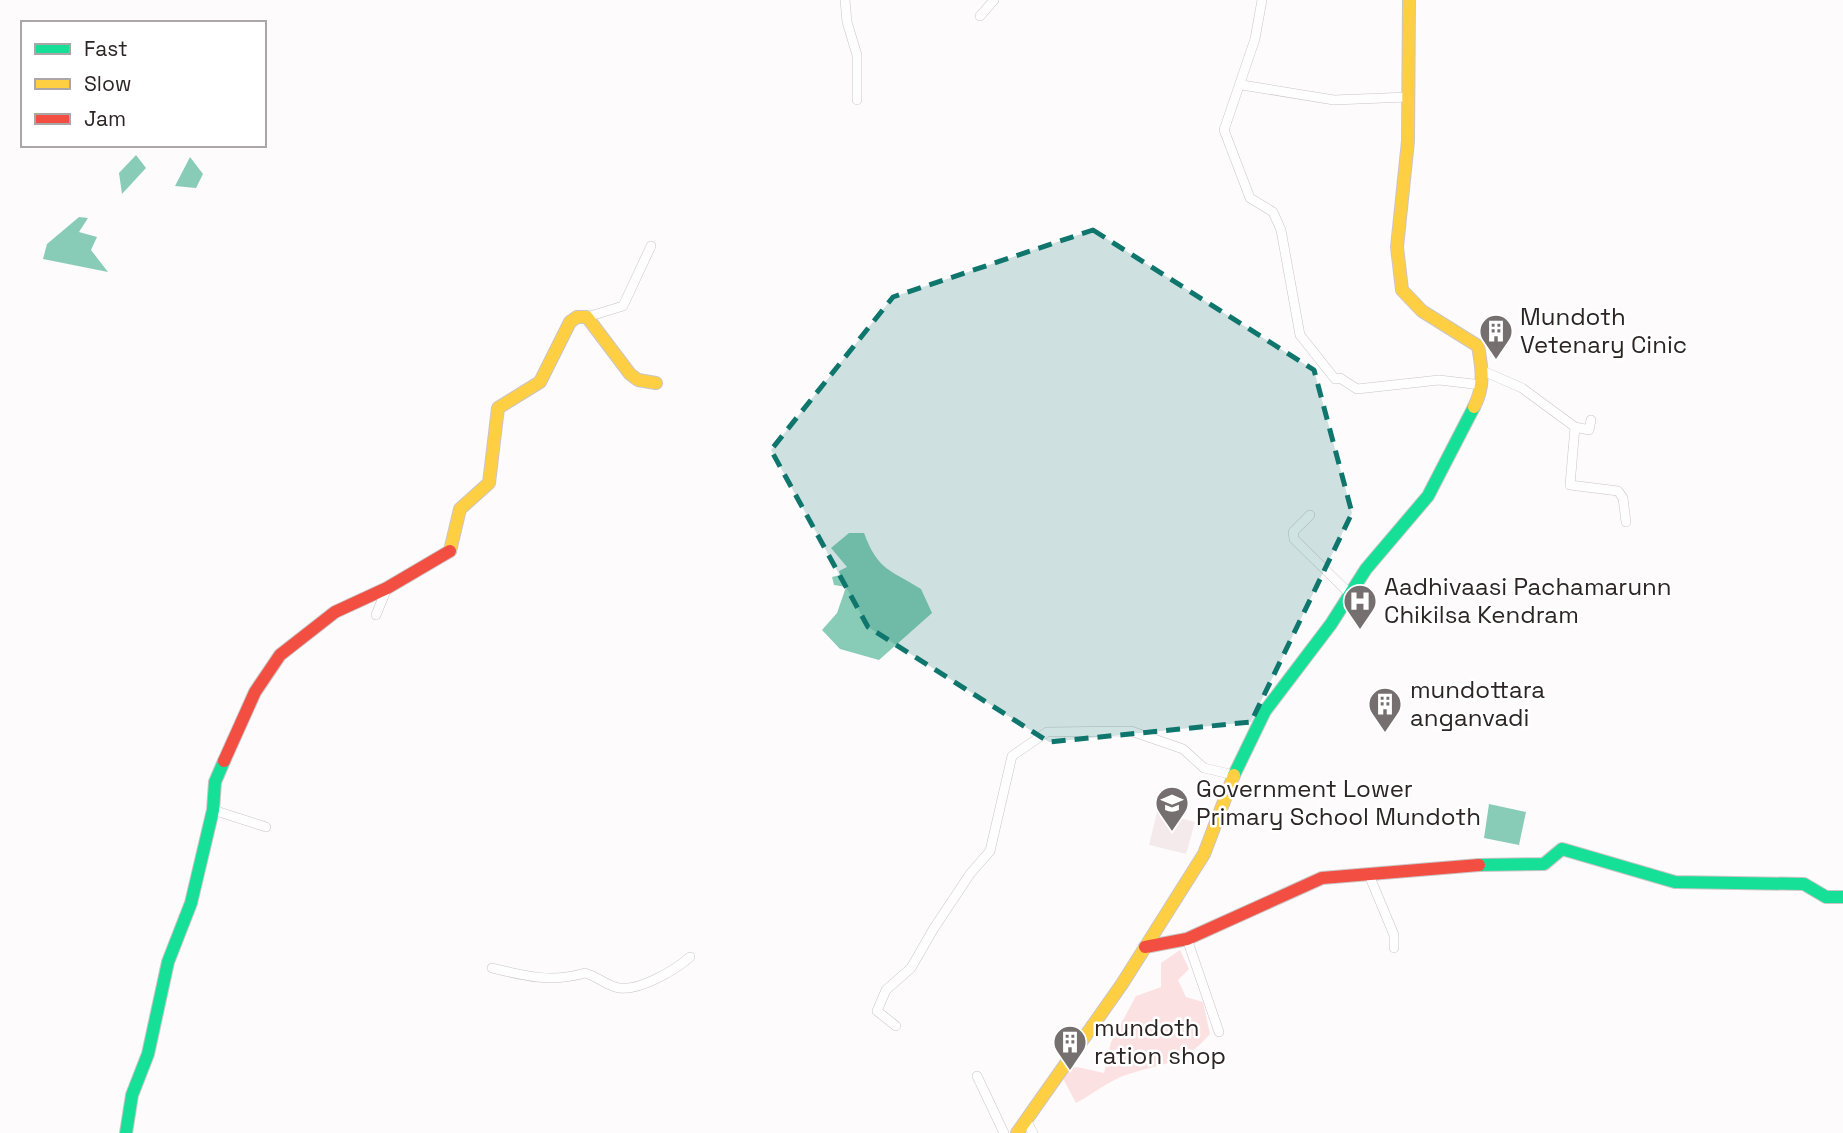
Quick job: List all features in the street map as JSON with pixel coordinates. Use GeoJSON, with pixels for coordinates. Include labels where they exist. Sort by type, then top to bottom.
{"type":"FeatureCollection","features":[{"type":"Feature","properties":{"kind":"street"},"geometry":{"type":"LineString","coordinates":[[845,0],[857,55],[857,100]]}},
{"type":"Feature","properties":{"kind":"street"},"geometry":{"type":"LineString","coordinates":[[980,16],[994,0]]}},
{"type":"Feature","properties":{"kind":"street"},"geometry":{"type":"LineString","coordinates":[[1262,0],[1255,39],[1242,85],[1224,130],[1250,198],[1273,212],[1281,230],[1300,335],[1335,379],[1340,378],[1357,389],[1439,380],[1482,385]]}},
{"type":"Feature","properties":{"kind":"street"},"geometry":{"type":"LineString","coordinates":[[1017,1133],[1145,947],[1204,854],[1234,775],[1265,711],[1366,569],[1428,496],[1480,394],[1483,371],[1478,346],[1422,311],[1402,290],[1397,247],[1408,141],[1409,0]]}},
{"type":"Feature","properties":{"kind":"street"},"geometry":{"type":"LineString","coordinates":[[1242,85],[1334,100],[1408,97]]}},
{"type":"Feature","properties":{"kind":"street"},"geometry":{"type":"LineString","coordinates":[[587,317],[623,306],[651,246]]}},
{"type":"Feature","properties":{"kind":"street"},"geometry":{"type":"LineString","coordinates":[[126,1133],[132,1095],[148,1054],[167,962],[191,903],[213,810],[215,782],[255,692],[280,655],[335,611],[387,588],[451,550],[460,509],[489,483],[498,408],[540,383],[558,348],[565,324],[581,315],[587,317],[631,374],[638,380],[656,383]]}},
{"type":"Feature","properties":{"kind":"street"},"geometry":{"type":"LineString","coordinates":[[1483,371],[1522,388],[1551,406],[1574,427],[1589,430],[1591,420]]}},
{"type":"Feature","properties":{"kind":"street"},"geometry":{"type":"LineString","coordinates":[[1574,427],[1570,485],[1618,491],[1623,498],[1626,522]]}},
{"type":"Feature","properties":{"kind":"street"},"geometry":{"type":"LineString","coordinates":[[1310,515],[1293,532],[1294,540],[1350,594]]}},
{"type":"Feature","properties":{"kind":"street"},"geometry":{"type":"LineString","coordinates":[[376,615],[387,588]]}},
{"type":"Feature","properties":{"kind":"street"},"geometry":{"type":"LineString","coordinates":[[896,1026],[877,1011],[886,990],[911,968],[941,917],[990,851],[1012,756],[1046,732],[1131,732],[1183,749],[1204,768],[1234,775]]}},
{"type":"Feature","properties":{"kind":"street"},"geometry":{"type":"LineString","coordinates":[[213,810],[266,827]]}},
{"type":"Feature","properties":{"kind":"street"},"geometry":{"type":"LineString","coordinates":[[1145,947],[1187,939],[1322,878],[1441,866],[1544,864],[1562,849],[1675,882],[1804,884],[1826,897],[1843,897]]}},
{"type":"Feature","properties":{"kind":"street"},"geometry":{"type":"LineString","coordinates":[[1369,875],[1394,935],[1394,948]]}},
{"type":"Feature","properties":{"kind":"street"},"geometry":{"type":"LineString","coordinates":[[1187,939],[1219,1032]]}},
{"type":"Feature","properties":{"kind":"street"},"geometry":{"type":"LineString","coordinates":[[492,968],[537,979],[568,978],[585,972],[616,988],[629,987],[670,973],[690,957]]}},
{"type":"Feature","properties":{"kind":"street"},"geometry":{"type":"LineString","coordinates":[[977,1076],[1004,1133]]}},
{"type":"Feature","properties":{"kind":"street"},"geometry":{"type":"LineString","coordinates":[[1026,1120],[1033,1133]]}},
{"type":"Feature","properties":{"kind":"highlighted area"},"geometry":{"type":"Polygon","coordinates":[[[1093,230],[1314,370],[1352,513],[1251,722],[1049,742],[868,627],[771,450],[893,297],[1093,230]]]}},
{"type":"Feature","properties":{"kind":"shaded area"},"geometry":{"type":"Polygon","coordinates":[[[136,155],[146,168],[122,194],[119,173],[136,155]]]}},
{"type":"Feature","properties":{"kind":"shaded area"},"geometry":{"type":"Polygon","coordinates":[[[190,157],[203,174],[196,188],[175,186],[190,157]]]}},
{"type":"Feature","properties":{"kind":"shaded area"},"geometry":{"type":"Polygon","coordinates":[[[79,217],[88,218],[79,232],[97,237],[91,250],[108,272],[43,259],[47,244],[79,217]]]}},
{"type":"Feature","properties":{"kind":"shaded area"},"geometry":{"type":"Polygon","coordinates":[[[849,533],[864,533],[880,562],[921,589],[932,613],[879,660],[840,649],[822,630],[837,613],[846,587],[834,585],[832,577],[840,575],[839,571],[847,567],[831,548],[849,533]]]}},
{"type":"Feature","properties":{"kind":"shaded area"},"geometry":{"type":"Polygon","coordinates":[[[1489,804],[1526,812],[1519,845],[1484,838],[1489,804]]]}},
{"type":"Feature","properties":{"kind":"shaded area","name":"Government Lower Primary School Mundoth"},"geometry":{"type":"Polygon","coordinates":[[[1157,812],[1195,822],[1186,854],[1149,845],[1157,812]]]}},
{"type":"Feature","properties":{"kind":"shaded area"},"geometry":{"type":"Polygon","coordinates":[[[1180,950],[1189,969],[1178,980],[1186,997],[1203,1002],[1210,1034],[1182,1058],[1122,1076],[1076,1103],[1059,1071],[1077,1067],[1104,1073],[1111,1042],[1136,996],[1161,987],[1161,963],[1180,950]]]}},
{"type":"Feature","properties":{"kind":"traffic: fast"},"geometry":{"type":"LineString","coordinates":[[1234,775],[1265,711],[1331,624],[1366,569],[1428,496],[1474,407]]}},
{"type":"Feature","properties":{"kind":"traffic: fast"},"geometry":{"type":"LineString","coordinates":[[126,1133],[132,1095],[148,1054],[168,962],[191,903],[213,810],[215,782],[224,761]]}},
{"type":"Feature","properties":{"kind":"traffic: fast"},"geometry":{"type":"LineString","coordinates":[[1479,865],[1544,864],[1562,849],[1675,882],[1804,884],[1826,897],[1843,897]]}},
{"type":"Feature","properties":{"kind":"traffic: slow"},"geometry":{"type":"LineString","coordinates":[[1409,0],[1408,141],[1397,247],[1402,290],[1422,311],[1478,346],[1481,384],[1474,407]]}},
{"type":"Feature","properties":{"kind":"traffic: slow"},"geometry":{"type":"LineString","coordinates":[[450,551],[460,509],[489,483],[498,408],[540,382],[570,322],[577,317],[587,317],[630,374],[638,380],[656,383]]}},
{"type":"Feature","properties":{"kind":"traffic: slow"},"geometry":{"type":"LineString","coordinates":[[1017,1133],[1122,984],[1204,854],[1234,775]]}},
{"type":"Feature","properties":{"kind":"traffic: jam"},"geometry":{"type":"LineString","coordinates":[[224,761],[255,692],[280,655],[335,612],[387,588],[450,551]]}},
{"type":"Feature","properties":{"kind":"traffic: jam"},"geometry":{"type":"LineString","coordinates":[[1145,947],[1187,939],[1322,878],[1479,865]]}},
{"type":"Feature","properties":{"kind":"place","name":"Mundoth Vetenary Cinic"},"geometry":{"type":"Point","coordinates":[1496,361]}},
{"type":"Feature","properties":{"kind":"place","name":"Aadhivaasi Pachamarunn Chikilsa Kendram"},"geometry":{"type":"Point","coordinates":[1360,631]}},
{"type":"Feature","properties":{"kind":"place","name":"mundottara anganvadi"},"geometry":{"type":"Point","coordinates":[1385,734]}},
{"type":"Feature","properties":{"kind":"place","name":"Government Lower Primary School Mundoth"},"geometry":{"type":"Point","coordinates":[1172,833]}},
{"type":"Feature","properties":{"kind":"place","name":"mundoth ration shop"},"geometry":{"type":"Point","coordinates":[1070,1072]}}]}
